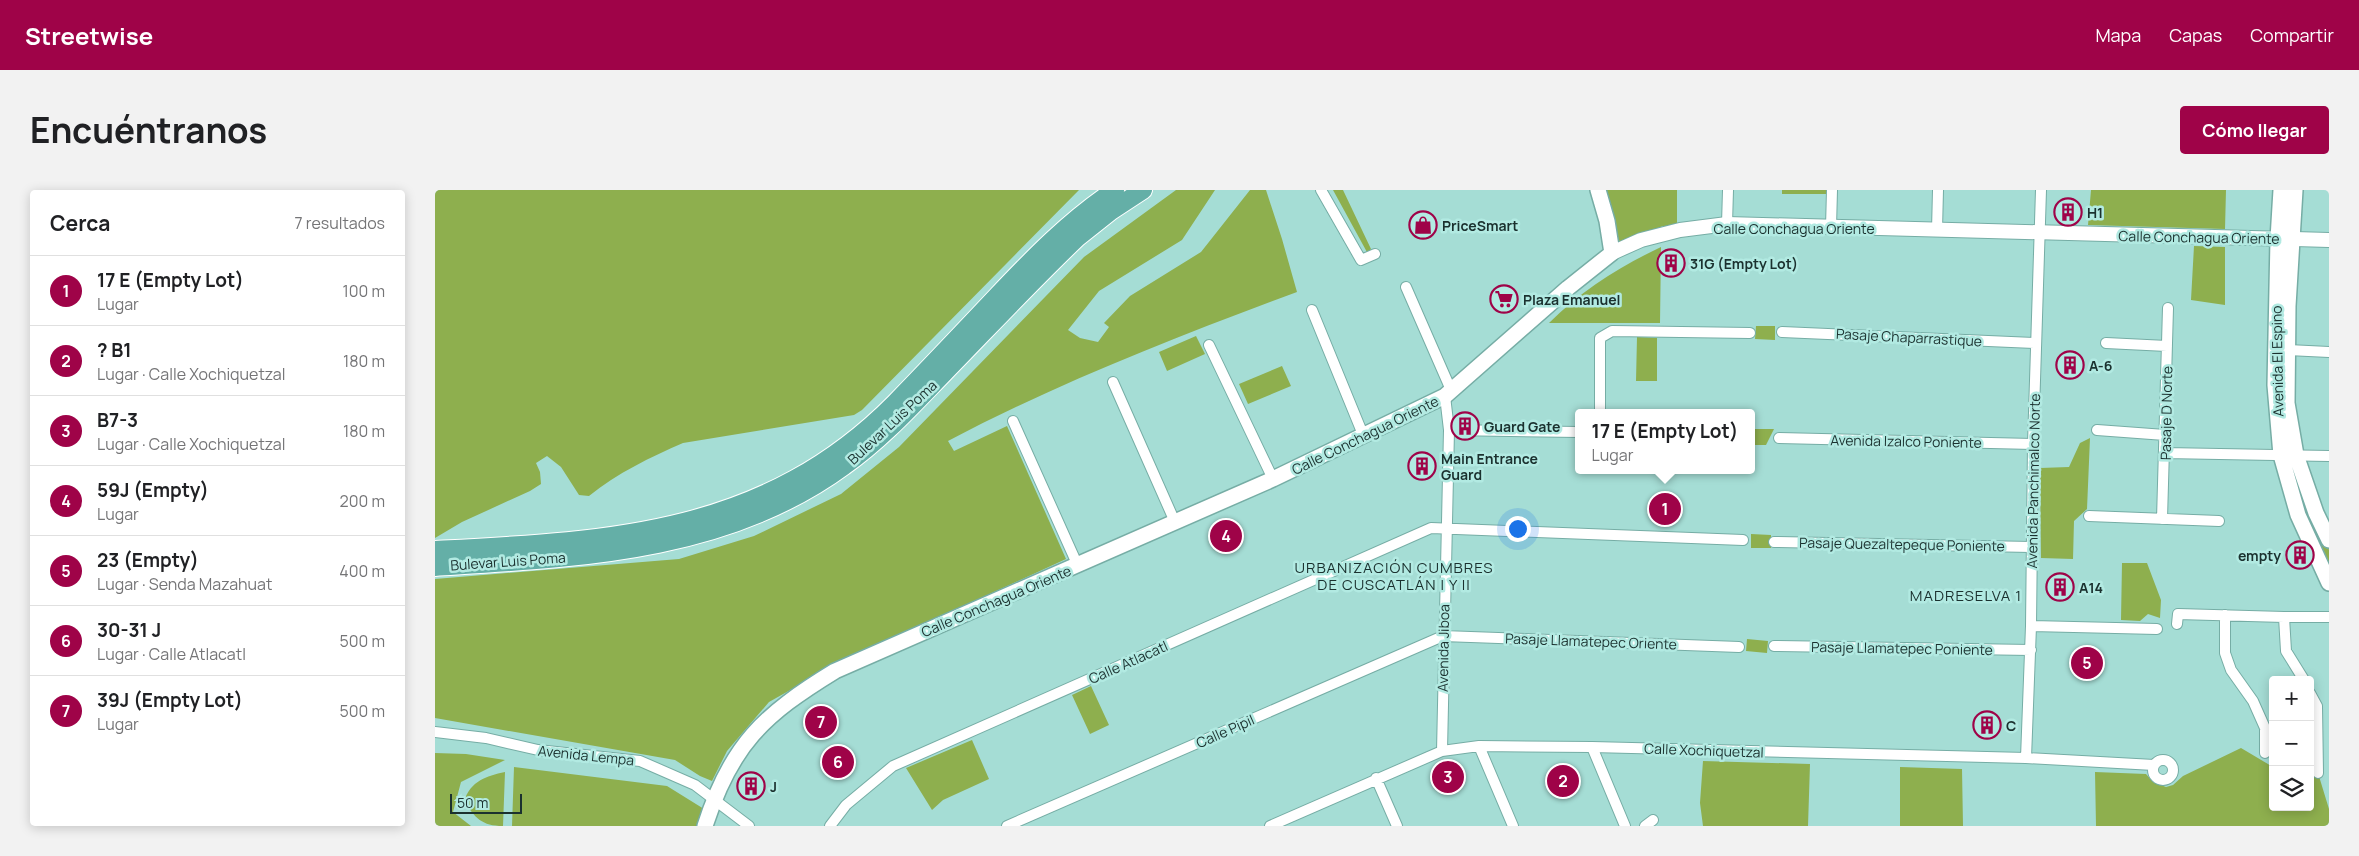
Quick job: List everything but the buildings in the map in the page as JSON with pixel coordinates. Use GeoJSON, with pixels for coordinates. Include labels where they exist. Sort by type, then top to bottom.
{"type":"FeatureCollection","features":[{"type":"Feature","properties":{"kind":"highway","name":"Bulevar Luis Poma"},"geometry":{"type":"LineString","coordinates":[[435,550],[567,542],[626,534],[714,514],[752,500],[793,481],[838,452],[869,427],[1030,262],[1090,208],[1115,190]]}},
{"type":"Feature","properties":{"kind":"highway","name":"Bulevar Luis Poma"},"geometry":{"type":"LineString","coordinates":[[435,567],[587,555],[668,542],[737,522],[795,497],[845,466],[882,435],[1077,238],[1111,211],[1143,190]]}},
{"type":"Feature","properties":{"kind":"main road"},"geometry":{"type":"LineString","coordinates":[[1598,190],[1607,221],[1612,253]]}},
{"type":"Feature","properties":{"kind":"main road","name":"Avenida El Espino"},"geometry":{"type":"LineString","coordinates":[[2281,190],[2285,239],[2288,350],[2288,455],[2329,540]]}},
{"type":"Feature","properties":{"kind":"main road","name":"Avenida El Espino"},"geometry":{"type":"LineString","coordinates":[[2295,190],[2285,239],[2275,385],[2298,515],[2329,583]]}},
{"type":"Feature","properties":{"kind":"main road","name":"Calle Conchagua Oriente"},"geometry":{"type":"LineString","coordinates":[[705,826],[713,800],[730,764],[750,736],[776,711],[800,692],[835,671],[1075,559],[1175,522],[1273,480],[1364,437],[1448,393],[1568,288],[1612,253]]}},
{"type":"Feature","properties":{"kind":"street"},"geometry":{"type":"LineString","coordinates":[[1321,190],[1361,260],[1375,254]]}},
{"type":"Feature","properties":{"kind":"street"},"geometry":{"type":"LineString","coordinates":[[1727,190],[1727,224]]}},
{"type":"Feature","properties":{"kind":"street"},"geometry":{"type":"LineString","coordinates":[[1831,227],[1832,190]]}},
{"type":"Feature","properties":{"kind":"street"},"geometry":{"type":"LineString","coordinates":[[1937,230],[1938,190]]}},
{"type":"Feature","properties":{"kind":"street","name":"Avenida Panchimalco Norte"},"geometry":{"type":"LineString","coordinates":[[2025,758],[2031,650],[2033,444],[2041,190]]}},
{"type":"Feature","properties":{"kind":"street","name":"Calle Conchagua Oriente"},"geometry":{"type":"LineString","coordinates":[[1612,253],[1641,240],[1680,230],[1727,224],[2329,240]]}},
{"type":"Feature","properties":{"kind":"street","name":"Avenida Jiboa"},"geometry":{"type":"LineString","coordinates":[[1406,287],[1448,393],[1449,430],[1445,529],[1442,751]]}},
{"type":"Feature","properties":{"kind":"street","name":"Pasaje D Norte"},"geometry":{"type":"LineString","coordinates":[[2162,519],[2168,308]]}},
{"type":"Feature","properties":{"kind":"street"},"geometry":{"type":"LineString","coordinates":[[1312,310],[1364,437]]}},
{"type":"Feature","properties":{"kind":"street"},"geometry":{"type":"LineString","coordinates":[[1600,409],[1600,338],[1606,332],[1749,333]]}},
{"type":"Feature","properties":{"kind":"street","name":"Pasaje Chaparrastique"},"geometry":{"type":"LineString","coordinates":[[1782,332],[2036,343]]}},
{"type":"Feature","properties":{"kind":"street"},"geometry":{"type":"LineString","coordinates":[[2106,343],[2167,346]]}},
{"type":"Feature","properties":{"kind":"street"},"geometry":{"type":"LineString","coordinates":[[1209,345],[1273,480]]}},
{"type":"Feature","properties":{"kind":"street"},"geometry":{"type":"LineString","coordinates":[[2288,350],[2329,352]]}},
{"type":"Feature","properties":{"kind":"street"},"geometry":{"type":"LineString","coordinates":[[1113,382],[1175,522]]}},
{"type":"Feature","properties":{"kind":"street"},"geometry":{"type":"LineString","coordinates":[[1013,421],[1075,559]]}},
{"type":"Feature","properties":{"kind":"street"},"geometry":{"type":"LineString","coordinates":[[1449,430],[1575,432]]}},
{"type":"Feature","properties":{"kind":"street"},"geometry":{"type":"LineString","coordinates":[[2097,430],[2165,435]]}},
{"type":"Feature","properties":{"kind":"street","name":"Avenida Izalco Poniente"},"geometry":{"type":"LineString","coordinates":[[1779,438],[2033,444]]}},
{"type":"Feature","properties":{"kind":"street"},"geometry":{"type":"LineString","coordinates":[[2165,453],[2329,456]]}},
{"type":"Feature","properties":{"kind":"street"},"geometry":{"type":"LineString","coordinates":[[2089,516],[2219,521]]}},
{"type":"Feature","properties":{"kind":"street","name":"Calle Atlacatl"},"geometry":{"type":"LineString","coordinates":[[830,826],[846,806],[893,766],[1431,528],[1743,540]]}},
{"type":"Feature","properties":{"kind":"street","name":"Pasaje Quezaltepeque Poniente"},"geometry":{"type":"LineString","coordinates":[[1773,542],[2031,546]]}},
{"type":"Feature","properties":{"kind":"street"},"geometry":{"type":"LineString","coordinates":[[2225,616],[2225,653],[2231,670],[2253,701],[2265,728],[2265,753]]}},
{"type":"Feature","properties":{"kind":"street"},"geometry":{"type":"LineString","coordinates":[[2177,619],[2225,616],[2329,617]]}},
{"type":"Feature","properties":{"kind":"street"},"geometry":{"type":"LineString","coordinates":[[2284,618],[2286,651],[2302,676]]}},
{"type":"Feature","properties":{"kind":"street"},"geometry":{"type":"LineString","coordinates":[[2031,626],[2157,629]]}},
{"type":"Feature","properties":{"kind":"street","name":"Pasaje Llamatepec Oriente"},"geometry":{"type":"LineString","coordinates":[[1443,636],[1739,647]]}},
{"type":"Feature","properties":{"kind":"street","name":"Calle Pipil"},"geometry":{"type":"LineString","coordinates":[[1007,826],[1443,636]]}},
{"type":"Feature","properties":{"kind":"street","name":"Pasaje Llamatepec Poniente"},"geometry":{"type":"LineString","coordinates":[[1774,646],[2031,650]]}},
{"type":"Feature","properties":{"kind":"street"},"geometry":{"type":"LineString","coordinates":[[2314,700],[2317,706],[2318,773]]}},
{"type":"Feature","properties":{"kind":"street","name":"Avenida Lempa"},"geometry":{"type":"LineString","coordinates":[[435,732],[486,738],[538,750],[640,761],[695,785],[749,826]]}},
{"type":"Feature","properties":{"kind":"street"},"geometry":{"type":"LineString","coordinates":[[1479,746],[1513,826]]}},
{"type":"Feature","properties":{"kind":"street","name":"Calle Xochiquetzal"},"geometry":{"type":"LineString","coordinates":[[1270,826],[1282,824],[1376,778],[1442,751],[1479,746],[2025,758],[2154,765]]}},
{"type":"Feature","properties":{"kind":"street"},"geometry":{"type":"LineString","coordinates":[[1592,747],[1625,826]]}},
{"type":"Feature","properties":{"kind":"street"},"geometry":{"type":"LineString","coordinates":[[1376,778],[1397,826]]}},
{"type":"Feature","properties":{"kind":"green space"},"geometry":{"type":"Polygon","coordinates":[[[435,190],[1079,190],[862,410],[854,415],[683,443],[623,473],[589,496],[579,495],[561,467],[547,456],[536,463],[540,472],[541,484],[530,491],[462,522],[435,538],[435,190]]]}},
{"type":"Feature","properties":{"kind":"green space"},"geometry":{"type":"Polygon","coordinates":[[[1176,190],[1215,190],[1182,240],[1099,291],[1068,330],[1080,338],[1098,342],[1109,327],[1104,323],[1130,296],[1201,252],[1250,190],[1266,190],[1297,292],[1120,361],[990,419],[948,441],[954,451],[1007,426],[1066,559],[833,666],[769,702],[727,751],[712,781],[700,776],[675,760],[435,718],[435,579],[679,559],[754,536],[841,494],[899,447],[1084,257],[1176,190]]]}},
{"type":"Feature","properties":{"kind":"green space"},"geometry":{"type":"Polygon","coordinates":[[[1333,190],[1343,190],[1371,249],[1368,254],[1333,190]]]}},
{"type":"Feature","properties":{"kind":"green space"},"geometry":{"type":"Polygon","coordinates":[[[1606,190],[1677,190],[1677,226],[1663,226],[1623,242],[1617,240],[1606,190]]]}},
{"type":"Feature","properties":{"kind":"green space"},"geometry":{"type":"Polygon","coordinates":[[[1782,190],[1827,190],[1827,194],[1782,194],[1782,190]]]}},
{"type":"Feature","properties":{"kind":"green space"},"geometry":{"type":"Polygon","coordinates":[[[2091,190],[2226,190],[2225,229],[2088,225],[2091,190]]]}},
{"type":"Feature","properties":{"kind":"green space"},"geometry":{"type":"Polygon","coordinates":[[[2194,246],[2225,247],[2225,305],[2191,300],[2194,246]]]}},
{"type":"Feature","properties":{"kind":"green space"},"geometry":{"type":"Polygon","coordinates":[[[1661,247],[1660,323],[1549,323],[1602,280],[1661,247]]]}},
{"type":"Feature","properties":{"kind":"green space"},"geometry":{"type":"Polygon","coordinates":[[[1756,326],[1775,326],[1775,340],[1755,339],[1756,326]]]}},
{"type":"Feature","properties":{"kind":"green space"},"geometry":{"type":"Polygon","coordinates":[[[1196,336],[1205,354],[1167,371],[1159,352],[1196,336]]]}},
{"type":"Feature","properties":{"kind":"green space"},"geometry":{"type":"Polygon","coordinates":[[[1637,337],[1657,338],[1657,381],[1636,381],[1637,337]]]}},
{"type":"Feature","properties":{"kind":"green space"},"geometry":{"type":"Polygon","coordinates":[[[1282,366],[1291,386],[1248,404],[1239,384],[1282,366]]]}},
{"type":"Feature","properties":{"kind":"green space"},"geometry":{"type":"Polygon","coordinates":[[[1755,429],[1774,429],[1766,445],[1755,445],[1755,429]]]}},
{"type":"Feature","properties":{"kind":"green space"},"geometry":{"type":"Polygon","coordinates":[[[2090,438],[2087,509],[2074,521],[2073,559],[2041,558],[2040,468],[2069,467],[2080,443],[2090,438]]]}},
{"type":"Feature","properties":{"kind":"green space"},"geometry":{"type":"Polygon","coordinates":[[[2302,475],[2329,550],[2329,574],[2292,479],[2302,475]]]}},
{"type":"Feature","properties":{"kind":"green space"},"geometry":{"type":"Polygon","coordinates":[[[1751,534],[1771,535],[1771,548],[1751,548],[1751,534]]]}},
{"type":"Feature","properties":{"kind":"green space"},"geometry":{"type":"Polygon","coordinates":[[[2122,563],[2147,563],[2161,600],[2160,618],[2148,614],[2140,621],[2121,620],[2122,563]]]}},
{"type":"Feature","properties":{"kind":"green space"},"geometry":{"type":"Polygon","coordinates":[[[1747,639],[1768,641],[1767,653],[1746,651],[1747,639]]]}},
{"type":"Feature","properties":{"kind":"green space"},"geometry":{"type":"Polygon","coordinates":[[[1091,686],[1109,725],[1090,734],[1072,695],[1091,686]]]}},
{"type":"Feature","properties":{"kind":"green space"},"geometry":{"type":"Polygon","coordinates":[[[972,740],[989,779],[943,800],[932,810],[906,768],[972,740]]]}},
{"type":"Feature","properties":{"kind":"green space"},"geometry":{"type":"Polygon","coordinates":[[[2241,748],[2269,765],[2269,811],[2314,811],[2314,772],[2318,773],[2329,809],[2329,826],[2096,826],[2095,772],[2146,774],[2153,782],[2166,787],[2173,785],[2183,776],[2241,748]]]}},
{"type":"Feature","properties":{"kind":"green space"},"geometry":{"type":"Polygon","coordinates":[[[435,753],[466,754],[505,760],[461,782],[453,812],[471,826],[435,826],[435,753]]]}},
{"type":"Feature","properties":{"kind":"green space"},"geometry":{"type":"Polygon","coordinates":[[[1703,761],[1810,764],[1808,826],[1703,826],[1700,803],[1703,761]]]}},
{"type":"Feature","properties":{"kind":"green space"},"geometry":{"type":"Polygon","coordinates":[[[514,767],[667,786],[704,809],[699,826],[512,826],[514,767]]]}},
{"type":"Feature","properties":{"kind":"green space"},"geometry":{"type":"Polygon","coordinates":[[[1900,767],[1962,769],[1963,826],[1900,826],[1900,767]]]}},
{"type":"Feature","properties":{"kind":"green space"},"geometry":{"type":"Polygon","coordinates":[[[505,772],[503,826],[484,823],[464,801],[467,794],[480,780],[505,772]]]}},
{"type":"Feature","properties":{"kind":"place","name":"H1"},"geometry":{"type":"Point","coordinates":[2068,212]}},
{"type":"Feature","properties":{"kind":"place","name":"PriceSmart"},"geometry":{"type":"Point","coordinates":[1423,225]}},
{"type":"Feature","properties":{"kind":"place","name":"31G (Empty Lot)"},"geometry":{"type":"Point","coordinates":[1671,263]}},
{"type":"Feature","properties":{"kind":"place","name":"Plaza Emanuel"},"geometry":{"type":"Point","coordinates":[1504,299]}},
{"type":"Feature","properties":{"kind":"place","name":"A-6"},"geometry":{"type":"Point","coordinates":[2070,365]}},
{"type":"Feature","properties":{"kind":"place","name":"Guard Gate"},"geometry":{"type":"Point","coordinates":[1465,426]}},
{"type":"Feature","properties":{"kind":"place","name":"Main Entrance Guard"},"geometry":{"type":"Point","coordinates":[1422,466]}},
{"type":"Feature","properties":{"kind":"place","name":"17 E (Empty Lot)"},"geometry":{"type":"Point","coordinates":[1665,509]}},
{"type":"Feature","properties":{"kind":"place","name":"59J (Empty)"},"geometry":{"type":"Point","coordinates":[1226,536]}},
{"type":"Feature","properties":{"kind":"place","name":"empty"},"geometry":{"type":"Point","coordinates":[2300,555]}},
{"type":"Feature","properties":{"kind":"place","name":"A14"},"geometry":{"type":"Point","coordinates":[2060,587]}},
{"type":"Feature","properties":{"kind":"place","name":"23 (Empty)"},"geometry":{"type":"Point","coordinates":[2087,663]}},
{"type":"Feature","properties":{"kind":"place","name":"39J (Empty Lot)"},"geometry":{"type":"Point","coordinates":[821,722]}},
{"type":"Feature","properties":{"kind":"place","name":"C"},"geometry":{"type":"Point","coordinates":[1987,725]}},
{"type":"Feature","properties":{"kind":"place","name":"30-31 J"},"geometry":{"type":"Point","coordinates":[838,762]}},
{"type":"Feature","properties":{"kind":"place","name":"B7-3"},"geometry":{"type":"Point","coordinates":[1448,777]}},
{"type":"Feature","properties":{"kind":"place","name":"? B1"},"geometry":{"type":"Point","coordinates":[1563,781]}},
{"type":"Feature","properties":{"kind":"place","name":"J"},"geometry":{"type":"Point","coordinates":[751,786]}},
{"type":"Feature","properties":{"kind":"district","name":"URBANIZACIÓN CUMBRES DE CUSCATLÁN I Y II"},"geometry":{"type":"Point","coordinates":[1394,576]}},
{"type":"Feature","properties":{"kind":"district","name":"MADRESELVA 1"},"geometry":{"type":"Point","coordinates":[1966,595]}}]}
